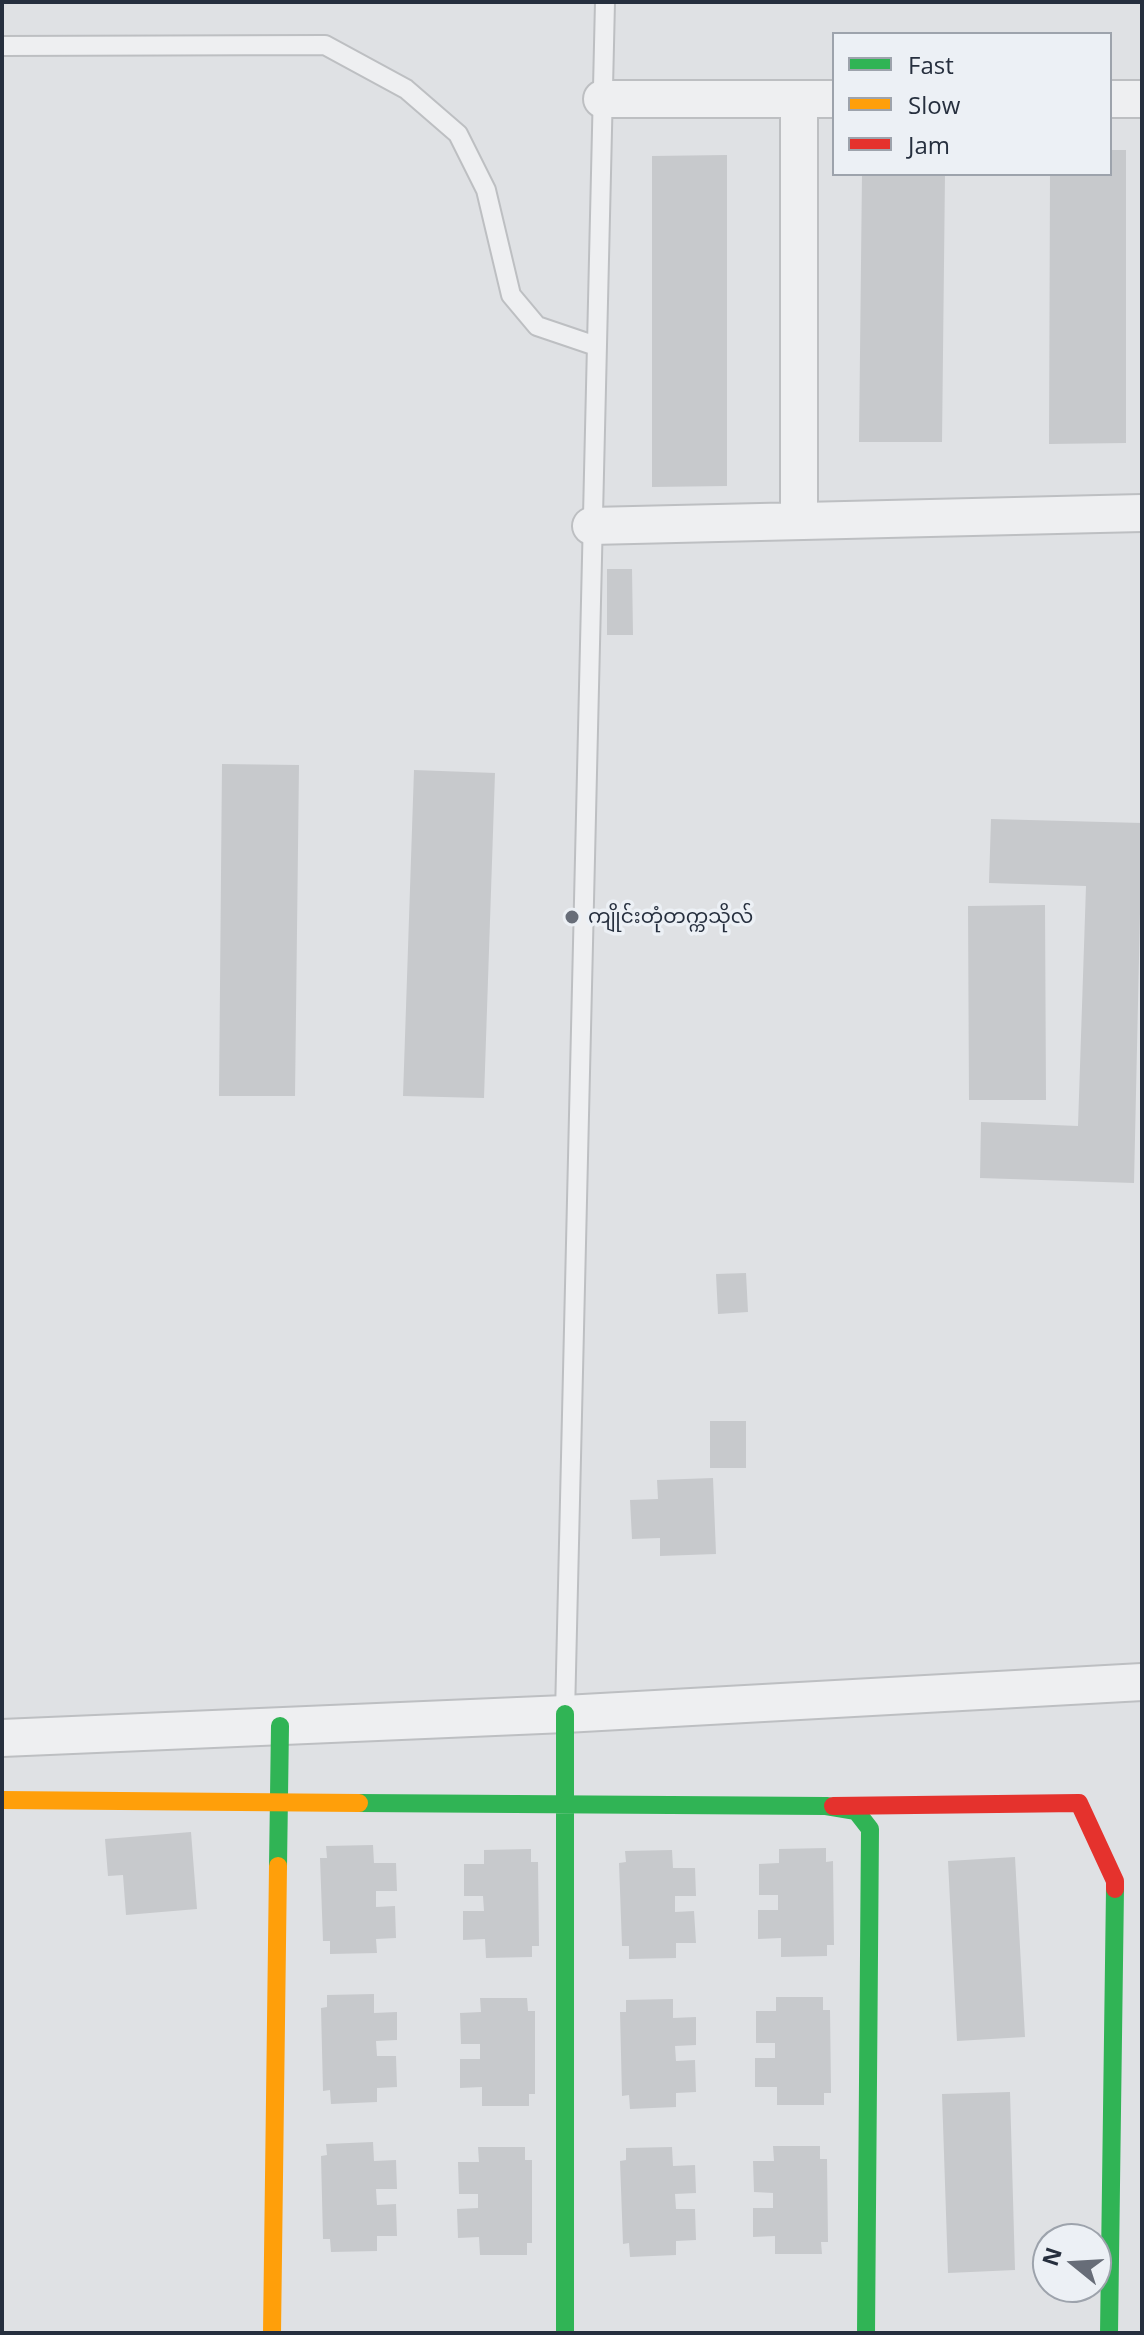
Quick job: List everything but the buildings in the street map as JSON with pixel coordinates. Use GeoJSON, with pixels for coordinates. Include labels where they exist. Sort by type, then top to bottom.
{"type":"FeatureCollection","features":[{"type":"Feature","properties":{"kind":"street"},"geometry":{"type":"LineString","coordinates":[[602,99],[817,99],[799,521]]}},
{"type":"Feature","properties":{"kind":"street"},"geometry":{"type":"LineString","coordinates":[[1112,99],[1142,99]]}},
{"type":"Feature","properties":{"kind":"street"},"geometry":{"type":"LineString","coordinates":[[591,526],[1142,513]]}},
{"type":"Feature","properties":{"kind":"street"},"geometry":{"type":"LineString","coordinates":[[2,1738],[565,1714],[1142,1682]]}},
{"type":"Feature","properties":{"kind":"street"},"geometry":{"type":"LineString","coordinates":[[565,1714],[565,2333]]}},
{"type":"Feature","properties":{"kind":"street"},"geometry":{"type":"LineString","coordinates":[[272,2333],[280,1726]]}},
{"type":"Feature","properties":{"kind":"street"},"geometry":{"type":"LineString","coordinates":[[2,1800],[826,1806],[1079,1803],[1115,1881],[1109,2333]]}},
{"type":"Feature","properties":{"kind":"street"},"geometry":{"type":"LineString","coordinates":[[826,1806],[856,1811],[870,1829],[866,2333]]}},
{"type":"Feature","properties":{"kind":"lane"},"geometry":{"type":"LineString","coordinates":[[565,1714],[605,2]]}},
{"type":"Feature","properties":{"kind":"lane"},"geometry":{"type":"LineString","coordinates":[[2,46],[325,45],[406,89],[458,134],[486,190],[511,295],[537,326],[596,346]]}},
{"type":"Feature","properties":{"kind":"traffic: fast"},"geometry":{"type":"LineString","coordinates":[[565,1714],[565,2333]]}},
{"type":"Feature","properties":{"kind":"traffic: fast"},"geometry":{"type":"LineString","coordinates":[[278,1866],[280,1726]]}},
{"type":"Feature","properties":{"kind":"traffic: fast"},"geometry":{"type":"LineString","coordinates":[[359,1803],[826,1806],[856,1811],[870,1829],[866,2333]]}},
{"type":"Feature","properties":{"kind":"traffic: fast"},"geometry":{"type":"LineString","coordinates":[[1109,2333],[1115,1889]]}},
{"type":"Feature","properties":{"kind":"traffic: slow"},"geometry":{"type":"LineString","coordinates":[[2,1800],[359,1803]]}},
{"type":"Feature","properties":{"kind":"traffic: slow"},"geometry":{"type":"LineString","coordinates":[[272,2333],[278,1866]]}},
{"type":"Feature","properties":{"kind":"traffic: jam"},"geometry":{"type":"LineString","coordinates":[[833,1806],[1079,1803],[1115,1881],[1115,1889]]}},
{"type":"Feature","properties":{"kind":"place","name":"ကျိုင်းတုံတက္ကသိုလ်"},"geometry":{"type":"Point","coordinates":[572,917]}}]}
